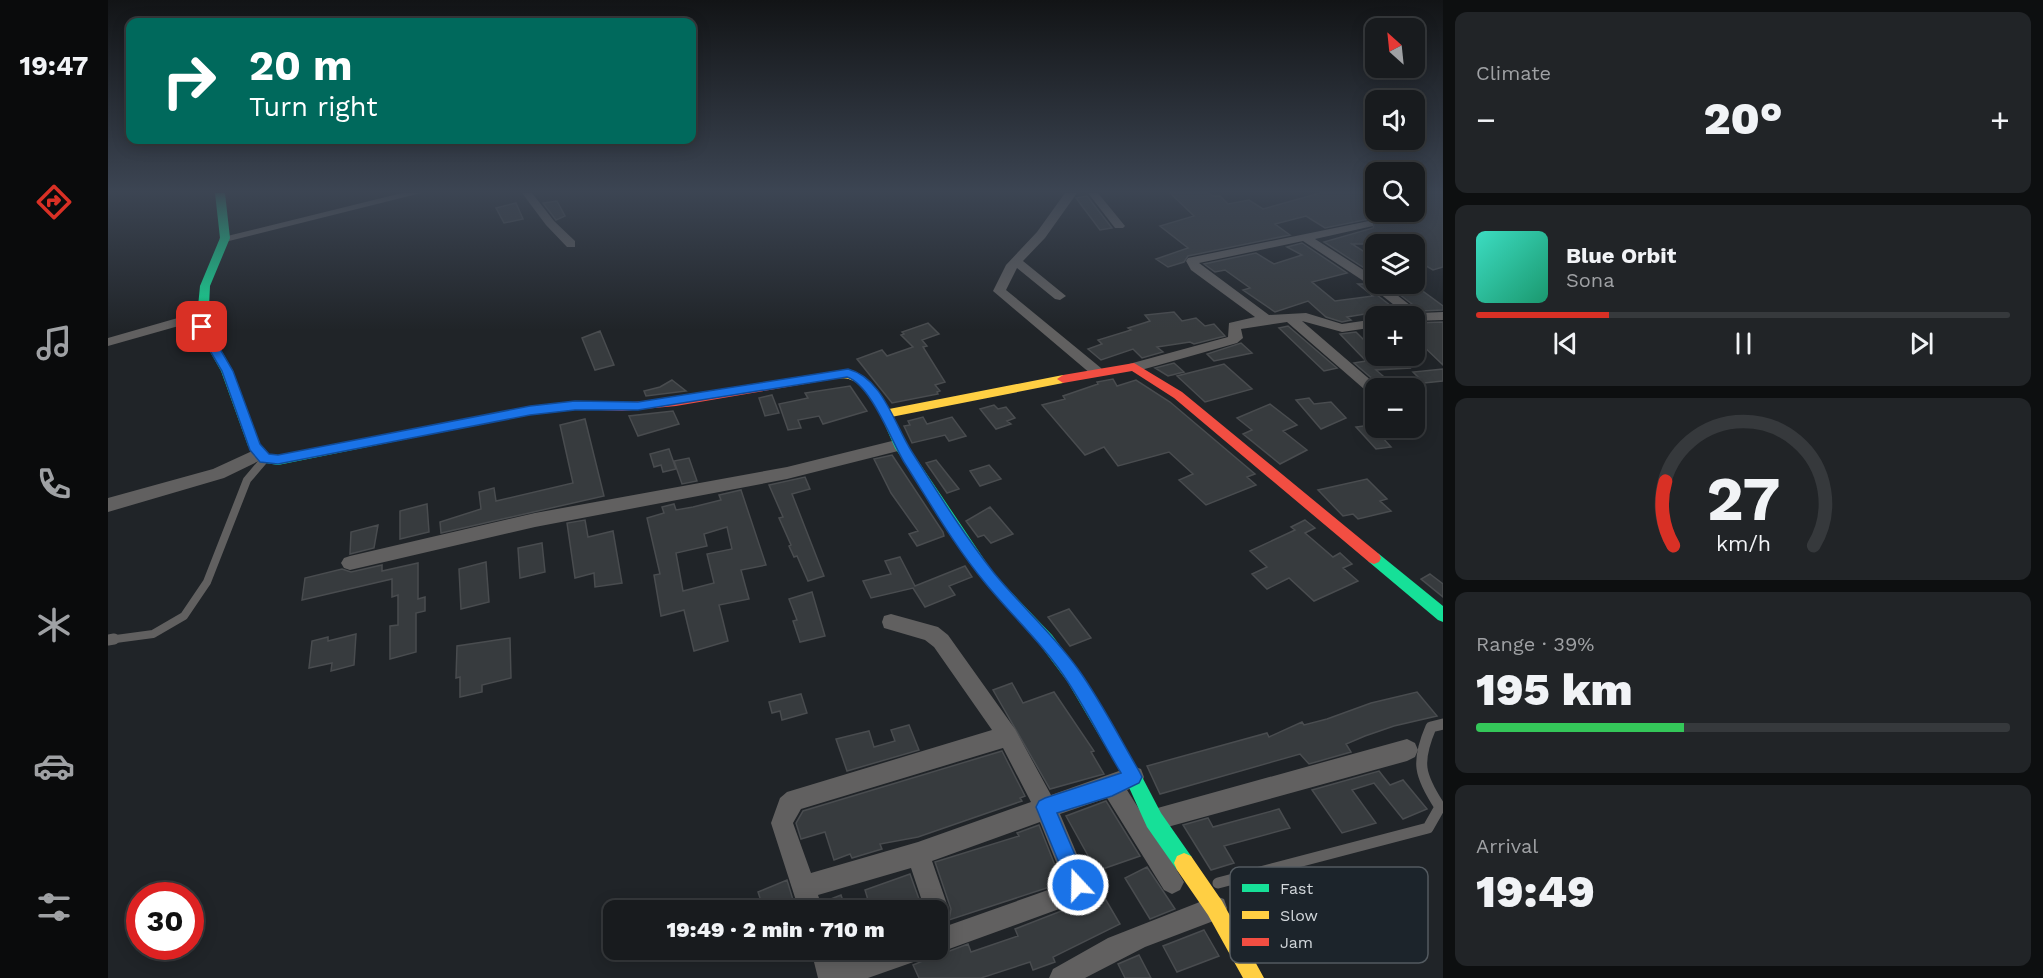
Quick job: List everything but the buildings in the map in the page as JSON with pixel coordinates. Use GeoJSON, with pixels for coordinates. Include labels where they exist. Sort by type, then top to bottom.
{"type":"FeatureCollection","features":[{"type":"Feature","properties":{"kind":"street"},"geometry":{"type":"LineString","coordinates":[[225,239],[205,286],[202,327],[228,371],[262,457]]}},
{"type":"Feature","properties":{"kind":"street"},"geometry":{"type":"LineString","coordinates":[[566,239],[571,244]]}},
{"type":"Feature","properties":{"kind":"street"},"geometry":{"type":"LineString","coordinates":[[1037,239],[1002,280],[999,291],[1096,371]]}},
{"type":"Feature","properties":{"kind":"street"},"geometry":{"type":"LineString","coordinates":[[1266,319],[1195,267],[1192,261],[1244,248],[1302,239]]}},
{"type":"Feature","properties":{"kind":"street"},"geometry":{"type":"LineString","coordinates":[[1307,239],[1369,279],[1402,306]]}},
{"type":"Feature","properties":{"kind":"street"},"geometry":{"type":"LineString","coordinates":[[1016,261],[1060,296]]}},
{"type":"Feature","properties":{"kind":"street"},"geometry":{"type":"LineString","coordinates":[[108,342],[202,315]]}},
{"type":"Feature","properties":{"kind":"street"},"geometry":{"type":"LineString","coordinates":[[1425,317],[1443,316]]}},
{"type":"Feature","properties":{"kind":"street"},"geometry":{"type":"LineString","coordinates":[[886,414],[1096,371],[1134,367],[1184,351],[1233,340],[1236,338],[1234,326],[1266,319],[1310,317],[1332,327],[1347,328],[1365,325]]}},
{"type":"Feature","properties":{"kind":"street"},"geometry":{"type":"LineString","coordinates":[[1290,318],[1365,383]]}},
{"type":"Feature","properties":{"kind":"street"},"geometry":{"type":"LineString","coordinates":[[1134,367],[1178,395],[1443,615]]}},
{"type":"Feature","properties":{"kind":"street"},"geometry":{"type":"LineString","coordinates":[[108,506],[218,474],[262,457],[278,460],[530,411],[575,405],[638,406],[848,373],[860,377],[886,414],[900,445],[989,578],[1046,640],[1073,676],[1133,777],[1154,820],[1215,908],[1230,935]]}},
{"type":"Feature","properties":{"kind":"street"},"geometry":{"type":"LineString","coordinates":[[350,563],[535,520],[787,473],[900,445]]}},
{"type":"Feature","properties":{"kind":"street"},"geometry":{"type":"LineString","coordinates":[[891,622],[931,633],[941,640],[1008,736],[1045,807],[1076,876],[1077,889],[1073,893],[948,937]]}},
{"type":"Feature","properties":{"kind":"street"},"geometry":{"type":"LineString","coordinates":[[808,900],[782,823],[788,806],[795,800],[1008,736]]}},
{"type":"Feature","properties":{"kind":"street"},"geometry":{"type":"LineString","coordinates":[[1154,820],[1407,750]]}},
{"type":"Feature","properties":{"kind":"street"},"geometry":{"type":"LineString","coordinates":[[804,887],[918,854],[1133,777]]}},
{"type":"Feature","properties":{"kind":"street"},"geometry":{"type":"LineString","coordinates":[[1112,786],[1172,882]]}},
{"type":"Feature","properties":{"kind":"street"},"geometry":{"type":"LineString","coordinates":[[918,854],[933,900]]}},
{"type":"Feature","properties":{"kind":"street"},"geometry":{"type":"LineString","coordinates":[[1062,978],[1088,960],[1146,932],[1215,908]]}},
{"type":"Feature","properties":{"kind":"street"},"geometry":{"type":"LineString","coordinates":[[827,960],[832,978],[884,960]]}},
{"type":"Feature","properties":{"kind":"street"},"geometry":{"type":"LineString","coordinates":[[1246,963],[1254,978]]}},
{"type":"Feature","properties":{"kind":"lane"},"geometry":{"type":"LineString","coordinates":[[108,640],[143,636],[166,629],[190,612],[201,592],[247,480],[262,457]]}},
{"type":"Feature","properties":{"kind":"lane"},"geometry":{"type":"LineString","coordinates":[[1279,867],[1428,828],[1440,807],[1420,774],[1424,745],[1431,727],[1443,724]]}},
{"type":"Feature","properties":{"kind":"lane"},"geometry":{"type":"LineString","coordinates":[[1218,883],[1230,880]]}},
{"type":"Feature","properties":{"kind":"traffic: fast"},"geometry":{"type":"LineString","coordinates":[[225,239],[205,286],[202,327],[227,371],[254,446],[265,459],[278,460],[438,429]]}},
{"type":"Feature","properties":{"kind":"traffic: fast"},"geometry":{"type":"LineString","coordinates":[[886,414],[900,445],[989,578],[1046,640],[1073,676],[1133,777],[1154,820],[1184,863]]}},
{"type":"Feature","properties":{"kind":"traffic: fast"},"geometry":{"type":"LineString","coordinates":[[1374,558],[1443,615]]}},
{"type":"Feature","properties":{"kind":"traffic: slow"},"geometry":{"type":"LineString","coordinates":[[836,375],[846,374],[861,380],[872,391],[886,414],[1063,379]]}},
{"type":"Feature","properties":{"kind":"traffic: slow"},"geometry":{"type":"LineString","coordinates":[[1184,863],[1215,908],[1230,935]]}},
{"type":"Feature","properties":{"kind":"traffic: slow"},"geometry":{"type":"LineString","coordinates":[[1246,963],[1254,978]]}},
{"type":"Feature","properties":{"kind":"traffic: jam"},"geometry":{"type":"LineString","coordinates":[[1063,379],[1134,367],[1178,395],[1374,558]]}},
{"type":"Feature","properties":{"kind":"traffic: jam"},"geometry":{"type":"LineString","coordinates":[[438,429],[530,411],[575,405],[622,407],[676,402],[836,375]]}},
{"type":"Feature","properties":{"kind":"route"},"geometry":{"type":"LineString","coordinates":[[202,327],[228,371],[254,446],[265,459],[278,460],[463,422],[530,411],[575,405],[638,406],[676,402],[848,373],[860,377],[886,414],[900,445],[930,492],[989,578],[1046,640],[1073,676],[1133,777],[1045,807],[1078,885]]}}]}
